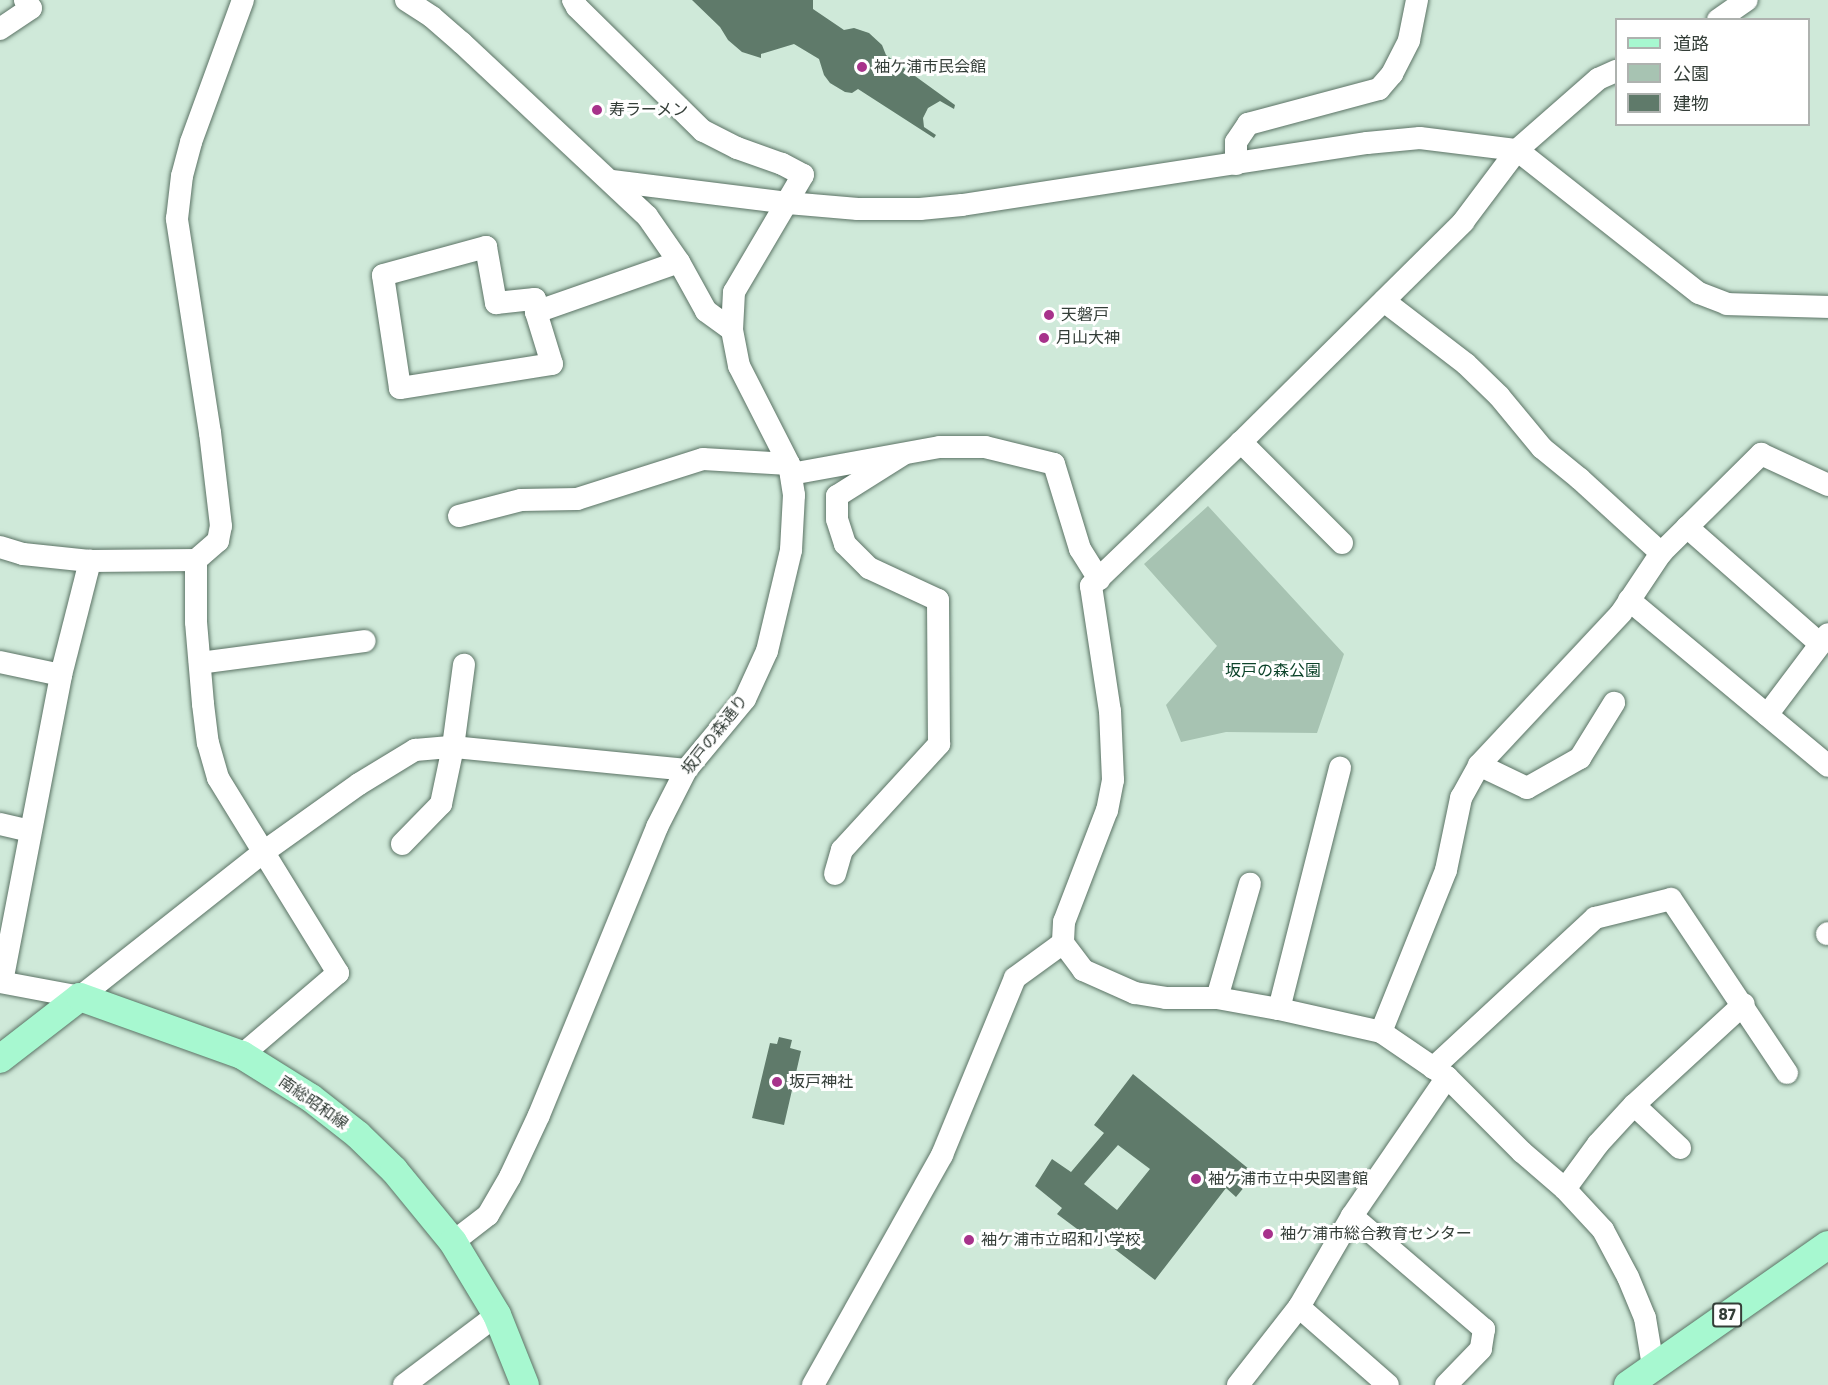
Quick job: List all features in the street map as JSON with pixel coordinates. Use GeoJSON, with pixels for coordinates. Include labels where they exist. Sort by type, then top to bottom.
{"type":"FeatureCollection","features":[{"type":"Feature","properties":{"kind":"main road","name":"南総昭和線"},"geometry":{"type":"LineString","coordinates":[[80,997],[242,1054],[311,1098],[358,1135],[394,1170],[453,1242],[497,1315],[525,1385]]}},
{"type":"Feature","properties":{"kind":"main road"},"geometry":{"type":"LineString","coordinates":[[0,1059],[80,997]]}},
{"type":"Feature","properties":{"kind":"main road","name":"87"},"geometry":{"type":"LineString","coordinates":[[1638,1379],[1828,1245]]}},
{"type":"Feature","properties":{"kind":"street"},"geometry":{"type":"LineString","coordinates":[[0,29],[31,8],[25,0]]}},
{"type":"Feature","properties":{"kind":"street"},"geometry":{"type":"LineString","coordinates":[[0,547],[23,554],[90,561],[196,560],[218,541],[221,526],[196,331],[180,248],[177,219],[182,176],[191,142],[243,0]]}},
{"type":"Feature","properties":{"kind":"street"},"geometry":{"type":"LineString","coordinates":[[406,0],[455,37],[647,216],[679,262],[706,311],[732,330]]}},
{"type":"Feature","properties":{"kind":"street","name":"坂戸の森通り"},"geometry":{"type":"LineString","coordinates":[[453,1242],[488,1215],[510,1177],[539,1115],[657,827],[686,770],[745,699],[768,651],[791,550],[794,495],[790,469],[739,366],[732,330],[735,292],[803,175],[782,164],[737,148],[703,131],[577,7],[573,0]]}},
{"type":"Feature","properties":{"kind":"street"},"geometry":{"type":"LineString","coordinates":[[1236,164],[1236,142],[1248,124],[1378,89],[1392,74],[1409,40],[1417,0]]}},
{"type":"Feature","properties":{"kind":"street"},"geometry":{"type":"LineString","coordinates":[[1721,18],[1747,0]]}},
{"type":"Feature","properties":{"kind":"street"},"geometry":{"type":"LineString","coordinates":[[1615,72],[1598,79],[1518,150],[1463,222],[1241,442],[1091,586],[1110,711],[1113,780],[1107,810],[1064,922],[1063,943],[1083,970],[1135,993],[1166,998],[1217,998],[1279,1009],[1381,1032],[1440,1072],[1522,1152],[1565,1189],[1603,1230],[1628,1277],[1645,1318],[1638,1379]]}},
{"type":"Feature","properties":{"kind":"street"},"geometry":{"type":"LineString","coordinates":[[612,181],[788,203],[858,209],[920,209],[1367,143],[1420,138],[1518,150],[1699,293],[1727,304],[1828,307]]}},
{"type":"Feature","properties":{"kind":"street"},"geometry":{"type":"LineString","coordinates":[[486,247],[496,303],[535,299],[536,312],[552,364],[400,388],[383,275],[486,247]]}},
{"type":"Feature","properties":{"kind":"street"},"geometry":{"type":"LineString","coordinates":[[536,312],[679,262]]}},
{"type":"Feature","properties":{"kind":"street"},"geometry":{"type":"LineString","coordinates":[[1384,301],[1466,364],[1499,396],[1542,448],[1580,479],[1661,553]]}},
{"type":"Feature","properties":{"kind":"street"},"geometry":{"type":"LineString","coordinates":[[1241,442],[1342,543]]}},
{"type":"Feature","properties":{"kind":"street"},"geometry":{"type":"LineString","coordinates":[[459,516],[521,500],[577,499],[703,459],[790,469],[902,455],[940,447],[985,447],[1054,464],[1080,549],[1099,579]]}},
{"type":"Feature","properties":{"kind":"street"},"geometry":{"type":"LineString","coordinates":[[1381,1032],[1446,870],[1461,798],[1479,765],[1523,720],[1629,600],[1661,553],[1761,454],[1828,485]]}},
{"type":"Feature","properties":{"kind":"street"},"geometry":{"type":"LineString","coordinates":[[835,874],[842,850],[939,744],[938,600],[869,568],[845,544],[837,519],[837,496],[902,455]]}},
{"type":"Feature","properties":{"kind":"street"},"geometry":{"type":"LineString","coordinates":[[1688,527],[1824,639],[1767,715]]}},
{"type":"Feature","properties":{"kind":"street"},"geometry":{"type":"LineString","coordinates":[[196,560],[196,622],[208,743],[218,778],[338,973],[242,1054]]}},
{"type":"Feature","properties":{"kind":"street"},"geometry":{"type":"LineString","coordinates":[[90,561],[61,675],[1,982],[80,997],[265,851],[359,784],[415,750],[453,747],[686,770]]}},
{"type":"Feature","properties":{"kind":"street"},"geometry":{"type":"LineString","coordinates":[[1629,600],[1828,766]]}},
{"type":"Feature","properties":{"kind":"street"},"geometry":{"type":"LineString","coordinates":[[200,663],[365,640]]}},
{"type":"Feature","properties":{"kind":"street"},"geometry":{"type":"LineString","coordinates":[[0,662],[61,675]]}},
{"type":"Feature","properties":{"kind":"street"},"geometry":{"type":"LineString","coordinates":[[402,844],[441,804],[453,747],[464,665]]}},
{"type":"Feature","properties":{"kind":"street"},"geometry":{"type":"LineString","coordinates":[[1479,765],[1527,788],[1580,758],[1614,704]]}},
{"type":"Feature","properties":{"kind":"street"},"geometry":{"type":"LineString","coordinates":[[1279,1009],[1340,768]]}},
{"type":"Feature","properties":{"kind":"street"},"geometry":{"type":"LineString","coordinates":[[0,824],[30,831]]}},
{"type":"Feature","properties":{"kind":"street"},"geometry":{"type":"LineString","coordinates":[[1217,998],[1250,884]]}},
{"type":"Feature","properties":{"kind":"street"},"geometry":{"type":"LineString","coordinates":[[1238,1385],[1299,1307],[1440,1072],[1595,918],[1671,899],[1744,1004],[1787,1073]]}},
{"type":"Feature","properties":{"kind":"street"},"geometry":{"type":"LineString","coordinates":[[813,1385],[942,1155],[1015,978],[1063,943]]}},
{"type":"Feature","properties":{"kind":"street"},"geometry":{"type":"LineString","coordinates":[[1565,1189],[1598,1144],[1634,1104],[1744,1004]]}},
{"type":"Feature","properties":{"kind":"street"},"geometry":{"type":"LineString","coordinates":[[1634,1104],[1680,1149]]}},
{"type":"Feature","properties":{"kind":"street"},"geometry":{"type":"LineString","coordinates":[[1352,1216],[1484,1329],[1481,1349],[1446,1385]]}},
{"type":"Feature","properties":{"kind":"street"},"geometry":{"type":"LineString","coordinates":[[1299,1307],[1388,1385]]}},
{"type":"Feature","properties":{"kind":"street"},"geometry":{"type":"LineString","coordinates":[[404,1385],[497,1315]]}},
{"type":"Feature","properties":{"kind":"green space","name":"坂戸の森公園"},"geometry":{"type":"Polygon","coordinates":[[[1208,506],[1344,654],[1317,733],[1226,732],[1181,742],[1166,705],[1217,646],[1144,564],[1208,506]]]}},
{"type":"Feature","properties":{"kind":"building","name":"袖ケ浦市民会館"},"geometry":{"type":"Polygon","coordinates":[[[692,0],[813,0],[813,9],[844,30],[854,28],[869,33],[882,45],[886,55],[955,105],[954,109],[940,101],[928,108],[923,118],[924,127],[936,135],[934,138],[858,89],[852,93],[845,92],[830,83],[824,75],[819,59],[794,44],[761,54],[761,58],[742,52],[692,0]]]}},
{"type":"Feature","properties":{"kind":"building"},"geometry":{"type":"Polygon","coordinates":[[[779,1037],[792,1040],[790,1048],[801,1051],[784,1125],[752,1118],[770,1043],[777,1044],[779,1037]]]}},
{"type":"Feature","properties":{"kind":"building","name":"袖ケ浦市立中央図書館"},"geometry":{"type":"Polygon","coordinates":[[[1133,1074],[1255,1174],[1236,1197],[1226,1188],[1155,1280],[1103,1240],[1100,1246],[1057,1214],[1062,1208],[1035,1186],[1052,1159],[1071,1172],[1104,1133],[1094,1125],[1133,1074]],[[1118,1145],[1084,1184],[1117,1210],[1150,1169],[1118,1145]]]}},
{"type":"Feature","properties":{"kind":"place","name":"袖ケ浦市民会館"},"geometry":{"type":"Point","coordinates":[862,67]}},
{"type":"Feature","properties":{"kind":"place","name":"寿ラーメン"},"geometry":{"type":"Point","coordinates":[597,110]}},
{"type":"Feature","properties":{"kind":"place","name":"天磐戸"},"geometry":{"type":"Point","coordinates":[1049,315]}},
{"type":"Feature","properties":{"kind":"place","name":"月山大神"},"geometry":{"type":"Point","coordinates":[1044,338]}},
{"type":"Feature","properties":{"kind":"place","name":"坂戸神社"},"geometry":{"type":"Point","coordinates":[777,1082]}},
{"type":"Feature","properties":{"kind":"place","name":"袖ケ浦市立中央図書館"},"geometry":{"type":"Point","coordinates":[1196,1179]}},
{"type":"Feature","properties":{"kind":"place","name":"袖ケ浦市総合教育センター"},"geometry":{"type":"Point","coordinates":[1268,1234]}},
{"type":"Feature","properties":{"kind":"place","name":"袖ケ浦市立昭和小学校"},"geometry":{"type":"Point","coordinates":[969,1240]}}]}
